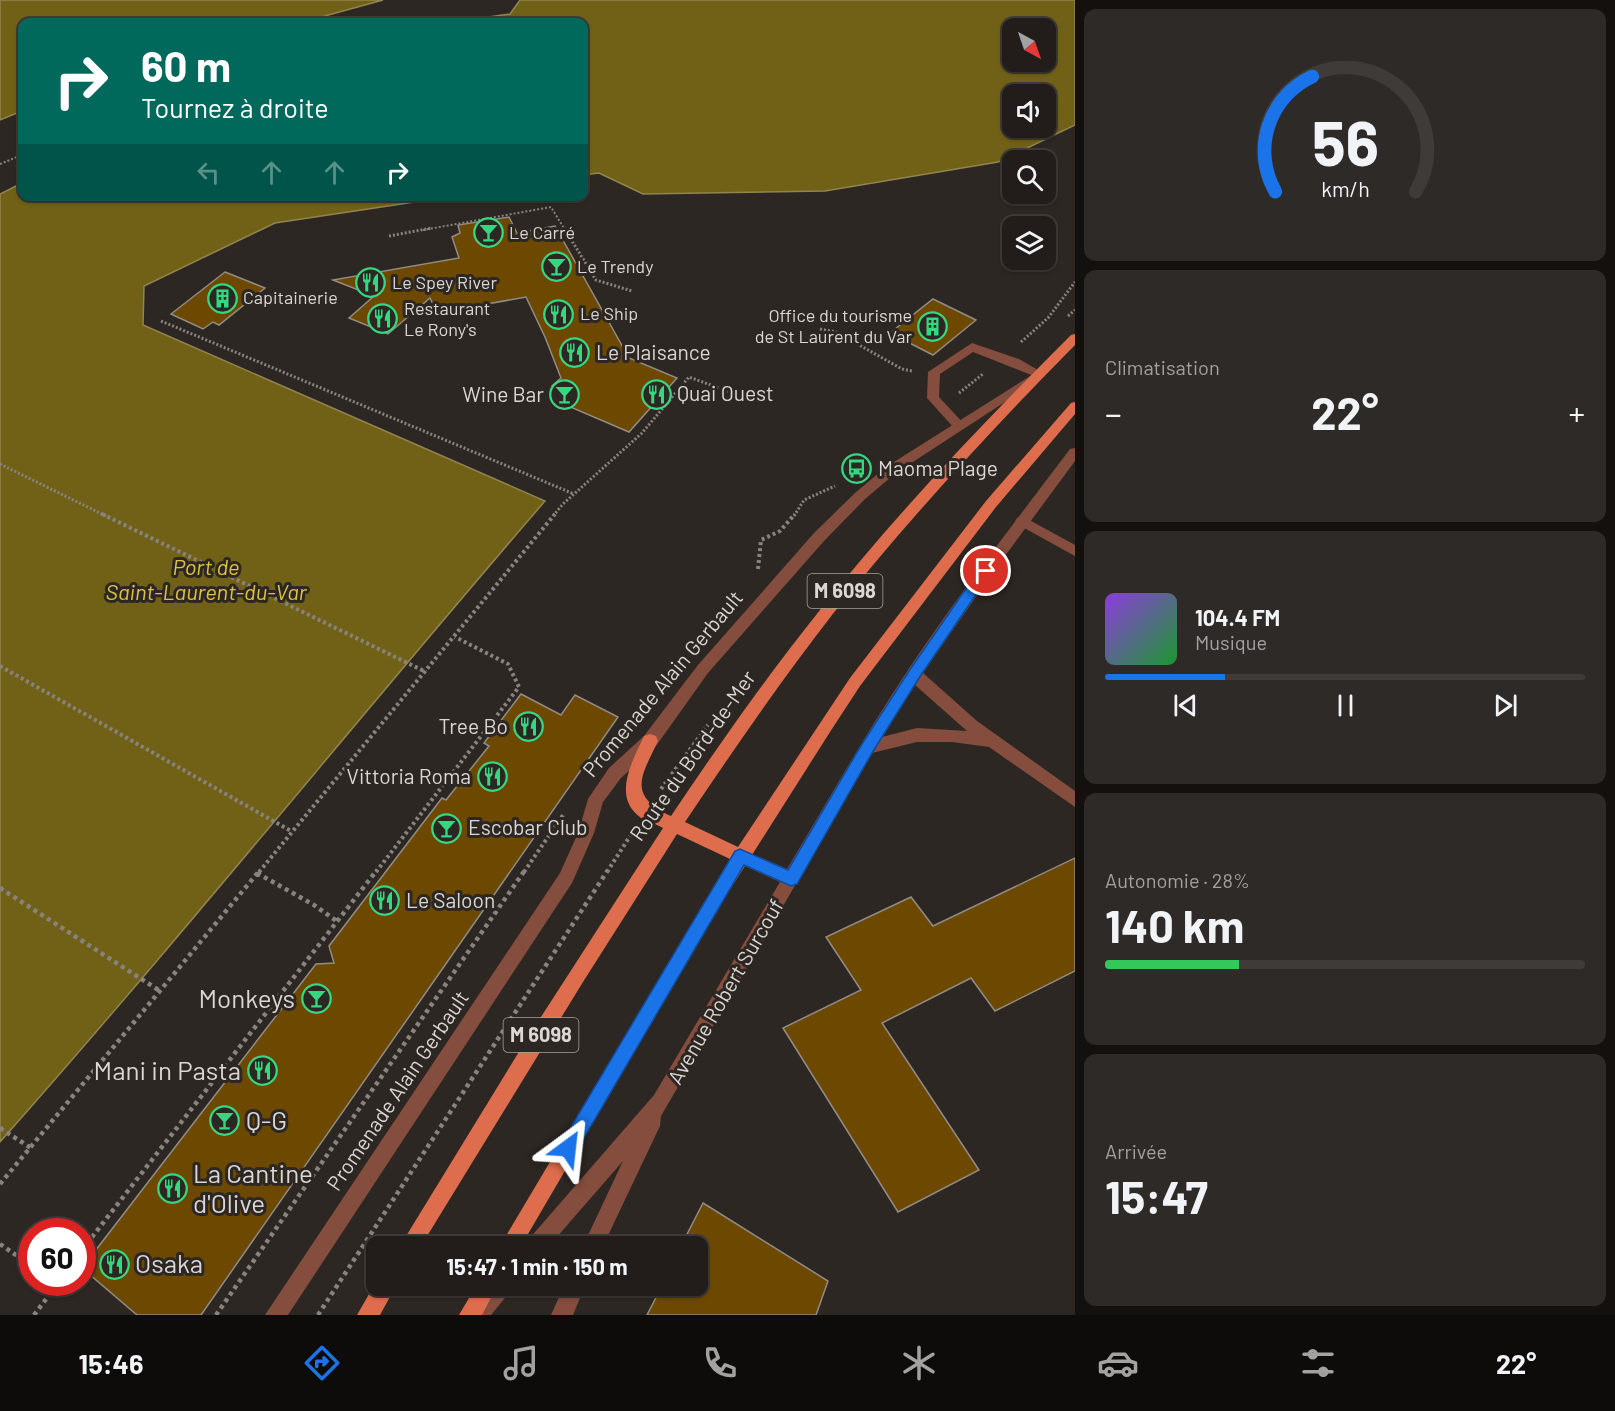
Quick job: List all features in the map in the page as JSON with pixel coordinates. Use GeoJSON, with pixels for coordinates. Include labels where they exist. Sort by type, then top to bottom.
{"type":"FeatureCollection","features":[{"type":"Feature","properties":{"kind":"main road","name":"Route du Bord-de-Mer"},"geometry":{"type":"LineString","coordinates":[[416,1236],[672,824],[803,642],[944,475],[1075,338]]}},
{"type":"Feature","properties":{"kind":"main road","name":"M 6098"},"geometry":{"type":"LineString","coordinates":[[516,1236],[740,856],[855,682],[991,504],[1075,406]]}},
{"type":"Feature","properties":{"kind":"main road"},"geometry":{"type":"LineString","coordinates":[[650,741],[633,780],[633,798],[646,812],[740,856]]}},
{"type":"Feature","properties":{"kind":"main road"},"geometry":{"type":"LineString","coordinates":[[368,1315],[380,1296]]}},
{"type":"Feature","properties":{"kind":"main road"},"geometry":{"type":"LineString","coordinates":[[470,1315],[481,1296]]}},
{"type":"Feature","properties":{"kind":"street"},"geometry":{"type":"LineString","coordinates":[[959,425],[933,398],[934,372],[972,347],[1015,362],[1039,374]]}},
{"type":"Feature","properties":{"kind":"street","name":"Promenade Alain Gerbault"},"geometry":{"type":"LineString","coordinates":[[276,1315],[566,878],[586,833],[596,799],[615,773],[650,741],[703,669],[819,537],[860,496],[891,470],[1039,374]]}},
{"type":"Feature","properties":{"kind":"street","name":"Avenue Robert Surcouf"},"geometry":{"type":"LineString","coordinates":[[545,1236],[661,1102],[867,748],[914,674],[1022,521],[1075,452]]}},
{"type":"Feature","properties":{"kind":"street"},"geometry":{"type":"LineString","coordinates":[[1022,521],[1075,551]]}},
{"type":"Feature","properties":{"kind":"street"},"geometry":{"type":"LineString","coordinates":[[914,674],[936,696],[992,741],[1075,800]]}},
{"type":"Feature","properties":{"kind":"street"},"geometry":{"type":"LineString","coordinates":[[867,748],[917,735],[952,735],[992,741]]}},
{"type":"Feature","properties":{"kind":"street"},"geometry":{"type":"LineString","coordinates":[[740,856],[791,879]]}},
{"type":"Feature","properties":{"kind":"street"},"geometry":{"type":"LineString","coordinates":[[598,1236],[661,1102]]}},
{"type":"Feature","properties":{"kind":"street"},"geometry":{"type":"LineString","coordinates":[[477,1315],[493,1296]]}},
{"type":"Feature","properties":{"kind":"street"},"geometry":{"type":"LineString","coordinates":[[562,1315],[571,1296]]}},
{"type":"Feature","properties":{"kind":"path"},"geometry":{"type":"LineString","coordinates":[[0,164],[18,157]]}},
{"type":"Feature","properties":{"kind":"path"},"geometry":{"type":"LineString","coordinates":[[389,236],[551,207],[596,280],[632,291]]}},
{"type":"Feature","properties":{"kind":"path"},"geometry":{"type":"LineString","coordinates":[[161,321],[574,494]]}},
{"type":"Feature","properties":{"kind":"path"},"geometry":{"type":"LineString","coordinates":[[820,329],[836,332],[902,369]]}},
{"type":"Feature","properties":{"kind":"path"},"geometry":{"type":"LineString","coordinates":[[0,1184],[563,504],[642,433],[689,376],[730,393]]}},
{"type":"Feature","properties":{"kind":"path"},"geometry":{"type":"LineString","coordinates":[[0,464],[426,672]]}},
{"type":"Feature","properties":{"kind":"path"},"geometry":{"type":"LineString","coordinates":[[96,1232],[519,687],[508,664],[455,637]]}},
{"type":"Feature","properties":{"kind":"path"},"geometry":{"type":"LineString","coordinates":[[0,666],[291,831]]}},
{"type":"Feature","properties":{"kind":"path"},"geometry":{"type":"LineString","coordinates":[[216,1315],[570,805]]}},
{"type":"Feature","properties":{"kind":"path"},"geometry":{"type":"LineString","coordinates":[[257,873],[314,905],[338,922]]}},
{"type":"Feature","properties":{"kind":"path"},"geometry":{"type":"LineString","coordinates":[[0,888],[160,991]]}},
{"type":"Feature","properties":{"kind":"path"},"geometry":{"type":"LineString","coordinates":[[0,1128],[31,1148]]}},
{"type":"Feature","properties":{"kind":"path"},"geometry":{"type":"LineString","coordinates":[[0,1244],[18,1256]]}},
{"type":"Feature","properties":{"kind":"path"},"geometry":{"type":"LineString","coordinates":[[34,1315],[48,1296]]}},
{"type":"Feature","properties":{"kind":"water"},"geometry":{"type":"Polygon","coordinates":[[[0,0],[383,0],[318,18],[18,18],[18,113],[0,120],[0,0]]]}},
{"type":"Feature","properties":{"kind":"water"},"geometry":{"type":"Polygon","coordinates":[[[520,0],[1075,0],[1075,125],[1056,134],[1056,84],[1002,84],[1002,138],[1048,138],[1023,150],[1002,150],[1002,160],[998,162],[825,191],[643,194],[599,173],[588,174],[588,18],[481,18],[510,14],[520,0]]]}},
{"type":"Feature","properties":{"kind":"water","name":"Port de Saint-Laurent-du-Var"},"geometry":{"type":"Polygon","coordinates":[[[18,185],[18,201],[421,201],[275,223],[144,286],[143,325],[545,501],[138,983],[0,1142],[0,194],[18,185]]]}},
{"type":"Feature","properties":{"kind":"building"},"geometry":{"type":"Polygon","coordinates":[[[509,217],[517,233],[555,226],[629,358],[677,378],[629,432],[561,403],[552,386],[561,378],[526,297],[437,313],[430,298],[388,334],[349,318],[374,296],[333,280],[459,258],[452,237],[460,233],[458,225],[509,217]]]}},
{"type":"Feature","properties":{"kind":"building","name":"Capitainerie"},"geometry":{"type":"Polygon","coordinates":[[[225,272],[265,288],[219,325],[213,322],[203,329],[171,314],[225,272]]]}},
{"type":"Feature","properties":{"kind":"building","name":"Office du tourisme de St Laurent du Var"},"geometry":{"type":"Polygon","coordinates":[[[933,299],[976,320],[933,355],[890,333],[933,299]]]}},
{"type":"Feature","properties":{"kind":"building"},"geometry":{"type":"Polygon","coordinates":[[[521,694],[561,715],[575,695],[618,717],[201,1315],[137,1315],[96,1280],[96,1250],[316,964],[334,963],[329,946],[442,798],[446,800],[489,746],[484,743],[521,694]]]}},
{"type":"Feature","properties":{"kind":"building"},"geometry":{"type":"Polygon","coordinates":[[[1075,858],[1075,971],[995,1011],[971,978],[882,1023],[979,1170],[898,1212],[783,1028],[861,990],[826,937],[911,897],[933,926],[1075,858]]]}},
{"type":"Feature","properties":{"kind":"building"},"geometry":{"type":"Polygon","coordinates":[[[703,1203],[828,1281],[816,1315],[647,1315],[657,1296],[708,1296],[708,1236],[686,1236],[703,1203]]]}},
{"type":"Feature","properties":{"kind":"place","name":"Le Carré"},"geometry":{"type":"Point","coordinates":[488,233]}},
{"type":"Feature","properties":{"kind":"place","name":"Le Trendy"},"geometry":{"type":"Point","coordinates":[556,267]}},
{"type":"Feature","properties":{"kind":"place","name":"Le Spey River"},"geometry":{"type":"Point","coordinates":[371,283]}},
{"type":"Feature","properties":{"kind":"place","name":"Capitainerie"},"geometry":{"type":"Point","coordinates":[222,298]}},
{"type":"Feature","properties":{"kind":"place","name":"Le Ship"},"geometry":{"type":"Point","coordinates":[559,314]}},
{"type":"Feature","properties":{"kind":"place","name":"Restaurant Le Rony's"},"geometry":{"type":"Point","coordinates":[383,319]}},
{"type":"Feature","properties":{"kind":"place","name":"Office du tourisme de St Laurent du Var"},"geometry":{"type":"Point","coordinates":[933,326]}},
{"type":"Feature","properties":{"kind":"place","name":"Le Plaisance"},"geometry":{"type":"Point","coordinates":[575,353]}},
{"type":"Feature","properties":{"kind":"place","name":"Quai Ouest"},"geometry":{"type":"Point","coordinates":[656,394]}},
{"type":"Feature","properties":{"kind":"place","name":"Wine Bar"},"geometry":{"type":"Point","coordinates":[565,395]}},
{"type":"Feature","properties":{"kind":"place","name":"Maoma Plage"},"geometry":{"type":"Point","coordinates":[857,469]}},
{"type":"Feature","properties":{"kind":"place","name":"Tree Bo"},"geometry":{"type":"Point","coordinates":[529,727]}},
{"type":"Feature","properties":{"kind":"place","name":"Vittoria Roma"},"geometry":{"type":"Point","coordinates":[492,777]}},
{"type":"Feature","properties":{"kind":"place","name":"Escobar Club"},"geometry":{"type":"Point","coordinates":[447,828]}},
{"type":"Feature","properties":{"kind":"place","name":"Le Saloon"},"geometry":{"type":"Point","coordinates":[385,901]}},
{"type":"Feature","properties":{"kind":"place","name":"Monkeys"},"geometry":{"type":"Point","coordinates":[316,999]}},
{"type":"Feature","properties":{"kind":"place","name":"Mani in Pasta"},"geometry":{"type":"Point","coordinates":[262,1071]}},
{"type":"Feature","properties":{"kind":"place","name":"Q-G"},"geometry":{"type":"Point","coordinates":[225,1121]}},
{"type":"Feature","properties":{"kind":"place","name":"La Cantine d'Olive"},"geometry":{"type":"Point","coordinates":[172,1189]}},
{"type":"Feature","properties":{"kind":"place","name":"Osaka"},"geometry":{"type":"Point","coordinates":[114,1264]}},
{"type":"Feature","properties":{"kind":"route"},"geometry":{"type":"LineString","coordinates":[[568,1148],[740,856],[791,879],[867,748],[948,623],[986,571]]}}]}
